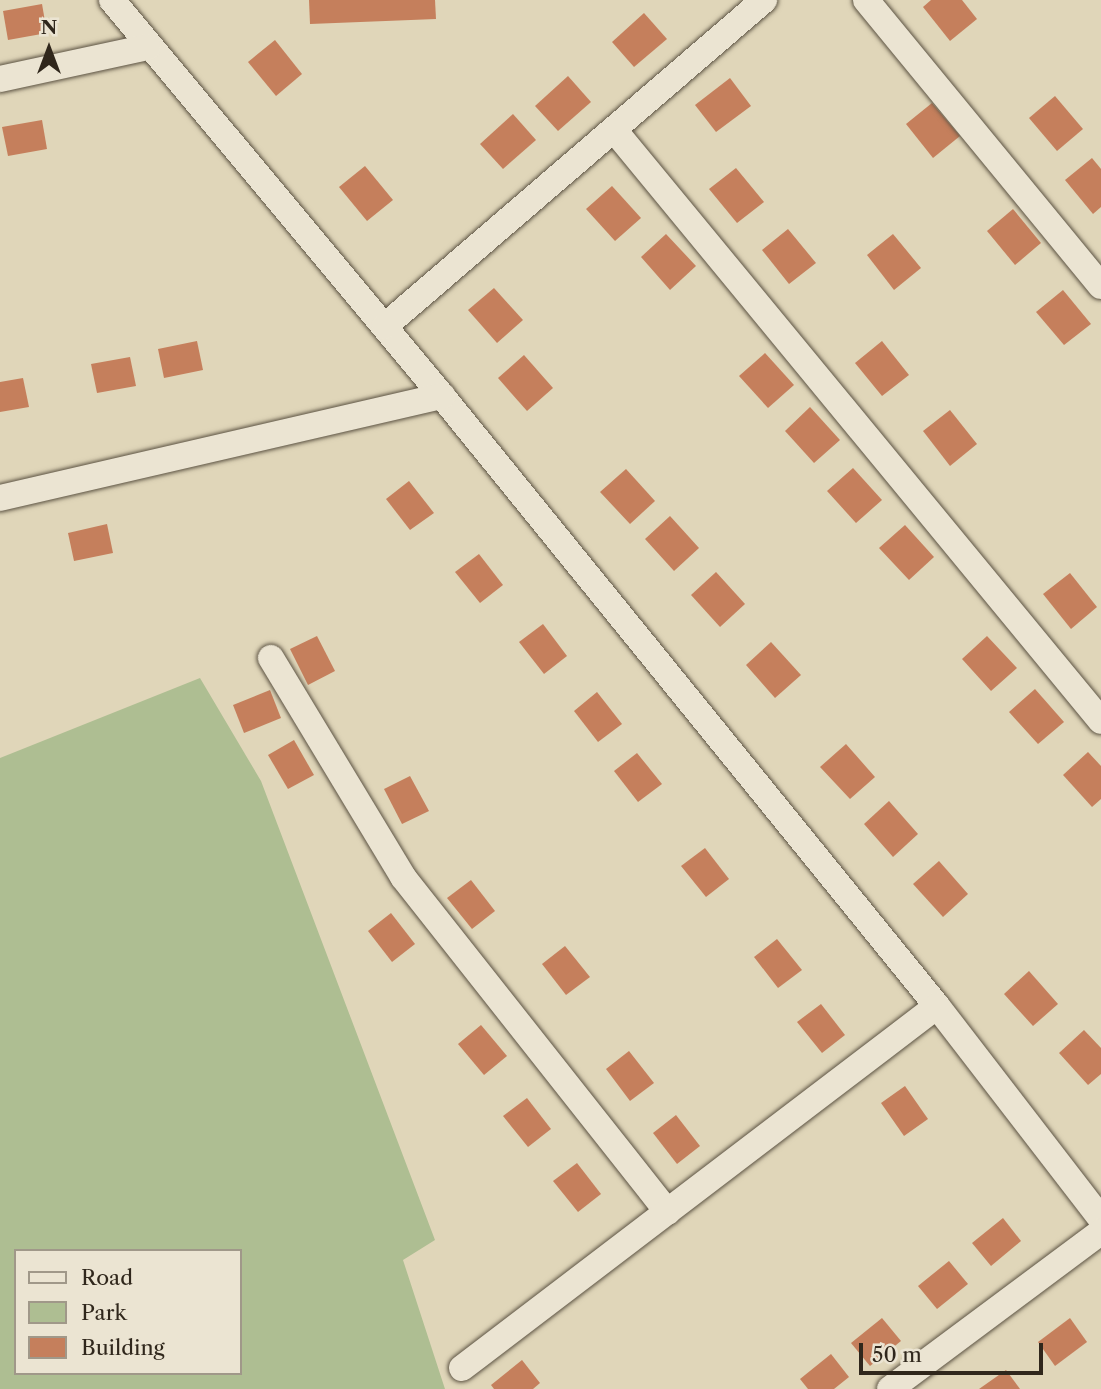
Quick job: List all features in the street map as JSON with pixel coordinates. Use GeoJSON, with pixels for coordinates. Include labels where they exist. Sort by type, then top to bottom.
{"type":"FeatureCollection","features":[{"type":"Feature","properties":{"kind":"street"},"geometry":{"type":"LineString","coordinates":[[112,0],[148,47],[385,326],[937,1006],[1101,1219]]}},
{"type":"Feature","properties":{"kind":"street"},"geometry":{"type":"LineString","coordinates":[[385,326],[615,131],[764,0]]}},
{"type":"Feature","properties":{"kind":"street"},"geometry":{"type":"LineString","coordinates":[[866,0],[1101,286]]}},
{"type":"Feature","properties":{"kind":"street"},"geometry":{"type":"LineString","coordinates":[[0,79],[148,47]]}},
{"type":"Feature","properties":{"kind":"street"},"geometry":{"type":"LineString","coordinates":[[615,131],[1101,721]]}},
{"type":"Feature","properties":{"kind":"street"},"geometry":{"type":"LineString","coordinates":[[0,498],[442,396]]}},
{"type":"Feature","properties":{"kind":"street"},"geometry":{"type":"LineString","coordinates":[[271,659],[403,877],[668,1212]]}},
{"type":"Feature","properties":{"kind":"street"},"geometry":{"type":"LineString","coordinates":[[462,1368],[937,1006]]}},
{"type":"Feature","properties":{"kind":"street"},"geometry":{"type":"LineString","coordinates":[[890,1389],[1101,1232]]}},
{"type":"Feature","properties":{"kind":"green space"},"geometry":{"type":"Polygon","coordinates":[[[200,678],[261,781],[435,1240],[403,1260],[445,1389],[0,1389],[0,758],[200,678]]]}},
{"type":"Feature","properties":{"kind":"building"},"geometry":{"type":"Polygon","coordinates":[[[309,0],[435,0],[436,19],[310,24],[309,0]]]}},
{"type":"Feature","properties":{"kind":"building"},"geometry":{"type":"Polygon","coordinates":[[[931,0],[962,0],[977,19],[950,41],[923,7],[931,0]]]}},
{"type":"Feature","properties":{"kind":"building"},"geometry":{"type":"Polygon","coordinates":[[[42,4],[47,33],[8,40],[3,11],[42,4]]]}},
{"type":"Feature","properties":{"kind":"building"},"geometry":{"type":"Polygon","coordinates":[[[644,13],[667,39],[634,67],[612,42],[644,13]]]}},
{"type":"Feature","properties":{"kind":"building"},"geometry":{"type":"Polygon","coordinates":[[[275,40],[302,74],[276,96],[248,62],[275,40]]]}},
{"type":"Feature","properties":{"kind":"building"},"geometry":{"type":"Polygon","coordinates":[[[568,76],[591,102],[558,131],[535,106],[568,76]]]}},
{"type":"Feature","properties":{"kind":"building"},"geometry":{"type":"Polygon","coordinates":[[[730,78],[751,106],[716,132],[695,105],[730,78]]]}},
{"type":"Feature","properties":{"kind":"building"},"geometry":{"type":"Polygon","coordinates":[[[1055,96],[1083,129],[1057,151],[1029,118],[1055,96]]]}},
{"type":"Feature","properties":{"kind":"building"},"geometry":{"type":"Polygon","coordinates":[[[932,103],[960,136],[933,158],[906,124],[932,103]]]}},
{"type":"Feature","properties":{"kind":"building"},"geometry":{"type":"Polygon","coordinates":[[[513,114],[536,140],[503,169],[480,144],[513,114]]]}},
{"type":"Feature","properties":{"kind":"building"},"geometry":{"type":"Polygon","coordinates":[[[42,120],[47,149],[8,156],[2,127],[42,120]]]}},
{"type":"Feature","properties":{"kind":"building"},"geometry":{"type":"Polygon","coordinates":[[[1092,158],[1101,169],[1101,207],[1093,214],[1065,180],[1092,158]]]}},
{"type":"Feature","properties":{"kind":"building"},"geometry":{"type":"Polygon","coordinates":[[[365,166],[393,200],[367,221],[339,187],[365,166]]]}},
{"type":"Feature","properties":{"kind":"building"},"geometry":{"type":"Polygon","coordinates":[[[736,168],[764,202],[737,223],[709,189],[736,168]]]}},
{"type":"Feature","properties":{"kind":"building"},"geometry":{"type":"Polygon","coordinates":[[[612,186],[641,218],[615,241],[586,209],[612,186]]]}},
{"type":"Feature","properties":{"kind":"building"},"geometry":{"type":"Polygon","coordinates":[[[1013,209],[1041,243],[1015,265],[987,231],[1013,209]]]}},
{"type":"Feature","properties":{"kind":"building"},"geometry":{"type":"Polygon","coordinates":[[[788,229],[816,263],[789,284],[762,250],[788,229]]]}},
{"type":"Feature","properties":{"kind":"building"},"geometry":{"type":"Polygon","coordinates":[[[666,234],[696,266],[670,290],[641,257],[666,234]]]}},
{"type":"Feature","properties":{"kind":"building"},"geometry":{"type":"Polygon","coordinates":[[[893,234],[921,268],[894,290],[867,255],[893,234]]]}},
{"type":"Feature","properties":{"kind":"building"},"geometry":{"type":"Polygon","coordinates":[[[494,288],[523,320],[497,343],[468,310],[494,288]]]}},
{"type":"Feature","properties":{"kind":"building"},"geometry":{"type":"Polygon","coordinates":[[[1063,290],[1091,324],[1064,345],[1036,312],[1063,290]]]}},
{"type":"Feature","properties":{"kind":"building"},"geometry":{"type":"Polygon","coordinates":[[[197,341],[203,370],[164,378],[158,349],[197,341]]]}},
{"type":"Feature","properties":{"kind":"building"},"geometry":{"type":"Polygon","coordinates":[[[882,341],[909,375],[882,396],[855,363],[882,341]]]}},
{"type":"Feature","properties":{"kind":"building"},"geometry":{"type":"Polygon","coordinates":[[[765,353],[794,385],[768,408],[739,376],[765,353]]]}},
{"type":"Feature","properties":{"kind":"building"},"geometry":{"type":"Polygon","coordinates":[[[524,355],[553,388],[527,411],[498,378],[524,355]]]}},
{"type":"Feature","properties":{"kind":"building"},"geometry":{"type":"Polygon","coordinates":[[[130,357],[136,386],[97,393],[91,364],[130,357]]]}},
{"type":"Feature","properties":{"kind":"building"},"geometry":{"type":"Polygon","coordinates":[[[23,378],[29,407],[0,412],[0,382],[23,378]]]}},
{"type":"Feature","properties":{"kind":"building"},"geometry":{"type":"Polygon","coordinates":[[[810,407],[840,440],[814,463],[785,431],[810,407]]]}},
{"type":"Feature","properties":{"kind":"building"},"geometry":{"type":"Polygon","coordinates":[[[950,410],[977,444],[950,466],[923,431],[950,410]]]}},
{"type":"Feature","properties":{"kind":"building"},"geometry":{"type":"Polygon","coordinates":[[[853,468],[882,500],[856,523],[827,491],[853,468]]]}},
{"type":"Feature","properties":{"kind":"building"},"geometry":{"type":"Polygon","coordinates":[[[626,469],[655,501],[630,524],[600,492],[626,469]]]}},
{"type":"Feature","properties":{"kind":"building"},"geometry":{"type":"Polygon","coordinates":[[[409,481],[434,513],[410,530],[386,499],[409,481]]]}},
{"type":"Feature","properties":{"kind":"building"},"geometry":{"type":"Polygon","coordinates":[[[670,516],[699,548],[674,571],[645,539],[670,516]]]}},
{"type":"Feature","properties":{"kind":"building"},"geometry":{"type":"Polygon","coordinates":[[[107,524],[113,553],[74,561],[68,533],[107,524]]]}},
{"type":"Feature","properties":{"kind":"building"},"geometry":{"type":"Polygon","coordinates":[[[905,525],[934,557],[909,580],[879,548],[905,525]]]}},
{"type":"Feature","properties":{"kind":"building"},"geometry":{"type":"Polygon","coordinates":[[[479,554],[503,585],[480,603],[455,572],[479,554]]]}},
{"type":"Feature","properties":{"kind":"building"},"geometry":{"type":"Polygon","coordinates":[[[716,572],[745,604],[720,627],[691,595],[716,572]]]}},
{"type":"Feature","properties":{"kind":"building"},"geometry":{"type":"Polygon","coordinates":[[[1070,573],[1097,607],[1071,629],[1043,594],[1070,573]]]}},
{"type":"Feature","properties":{"kind":"building"},"geometry":{"type":"Polygon","coordinates":[[[543,624],[567,656],[544,674],[519,642],[543,624]]]}},
{"type":"Feature","properties":{"kind":"building"},"geometry":{"type":"Polygon","coordinates":[[[317,636],[335,671],[308,685],[290,649],[317,636]]]}},
{"type":"Feature","properties":{"kind":"building"},"geometry":{"type":"Polygon","coordinates":[[[987,636],[1017,668],[991,691],[962,659],[987,636]]]}},
{"type":"Feature","properties":{"kind":"building"},"geometry":{"type":"Polygon","coordinates":[[[771,642],[801,675],[775,698],[746,665],[771,642]]]}},
{"type":"Feature","properties":{"kind":"building"},"geometry":{"type":"Polygon","coordinates":[[[1035,689],[1064,722],[1038,744],[1009,712],[1035,689]]]}},
{"type":"Feature","properties":{"kind":"building"},"geometry":{"type":"Polygon","coordinates":[[[270,690],[281,718],[244,733],[233,705],[270,690]]]}},
{"type":"Feature","properties":{"kind":"building"},"geometry":{"type":"Polygon","coordinates":[[[597,692],[622,724],[598,742],[574,711],[597,692]]]}},
{"type":"Feature","properties":{"kind":"building"},"geometry":{"type":"Polygon","coordinates":[[[294,740],[314,775],[288,789],[268,755],[294,740]]]}},
{"type":"Feature","properties":{"kind":"building"},"geometry":{"type":"Polygon","coordinates":[[[846,744],[875,777],[850,799],[820,767],[846,744]]]}},
{"type":"Feature","properties":{"kind":"building"},"geometry":{"type":"Polygon","coordinates":[[[1088,752],[1101,766],[1101,799],[1092,807],[1063,775],[1088,752]]]}},
{"type":"Feature","properties":{"kind":"building"},"geometry":{"type":"Polygon","coordinates":[[[637,753],[662,784],[638,802],[614,771],[637,753]]]}},
{"type":"Feature","properties":{"kind":"building"},"geometry":{"type":"Polygon","coordinates":[[[410,776],[429,811],[402,824],[384,789],[410,776]]]}},
{"type":"Feature","properties":{"kind":"building"},"geometry":{"type":"Polygon","coordinates":[[[889,801],[918,834],[893,857],[864,824],[889,801]]]}},
{"type":"Feature","properties":{"kind":"building"},"geometry":{"type":"Polygon","coordinates":[[[705,848],[729,879],[706,897],[681,866],[705,848]]]}},
{"type":"Feature","properties":{"kind":"building"},"geometry":{"type":"Polygon","coordinates":[[[939,861],[968,894],[943,917],[913,884],[939,861]]]}},
{"type":"Feature","properties":{"kind":"building"},"geometry":{"type":"Polygon","coordinates":[[[471,880],[495,911],[472,929],[447,898],[471,880]]]}},
{"type":"Feature","properties":{"kind":"building"},"geometry":{"type":"Polygon","coordinates":[[[391,913],[415,944],[392,962],[368,931],[391,913]]]}},
{"type":"Feature","properties":{"kind":"building"},"geometry":{"type":"Polygon","coordinates":[[[777,939],[802,970],[778,988],[754,957],[777,939]]]}},
{"type":"Feature","properties":{"kind":"building"},"geometry":{"type":"Polygon","coordinates":[[[565,946],[590,977],[566,995],[542,964],[565,946]]]}},
{"type":"Feature","properties":{"kind":"building"},"geometry":{"type":"Polygon","coordinates":[[[1029,971],[1058,1004],[1033,1026],[1004,994],[1029,971]]]}},
{"type":"Feature","properties":{"kind":"building"},"geometry":{"type":"Polygon","coordinates":[[[821,1004],[845,1035],[822,1053],[797,1022],[821,1004]]]}},
{"type":"Feature","properties":{"kind":"building"},"geometry":{"type":"Polygon","coordinates":[[[481,1025],[507,1056],[484,1075],[458,1044],[481,1025]]]}},
{"type":"Feature","properties":{"kind":"building"},"geometry":{"type":"Polygon","coordinates":[[[1084,1030],[1101,1048],[1101,1074],[1088,1085],[1059,1053],[1084,1030]]]}},
{"type":"Feature","properties":{"kind":"building"},"geometry":{"type":"Polygon","coordinates":[[[629,1051],[654,1083],[630,1101],[606,1069],[629,1051]]]}},
{"type":"Feature","properties":{"kind":"building"},"geometry":{"type":"Polygon","coordinates":[[[905,1086],[928,1119],[904,1136],[881,1103],[905,1086]]]}},
{"type":"Feature","properties":{"kind":"building"},"geometry":{"type":"Polygon","coordinates":[[[527,1098],[551,1129],[528,1147],[503,1116],[527,1098]]]}},
{"type":"Feature","properties":{"kind":"building"},"geometry":{"type":"Polygon","coordinates":[[[676,1115],[700,1146],[677,1164],[653,1133],[676,1115]]]}},
{"type":"Feature","properties":{"kind":"building"},"geometry":{"type":"Polygon","coordinates":[[[577,1163],[601,1194],[578,1212],[553,1181],[577,1163]]]}},
{"type":"Feature","properties":{"kind":"building"},"geometry":{"type":"Polygon","coordinates":[[[1003,1218],[1021,1241],[991,1266],[972,1243],[1003,1218]]]}},
{"type":"Feature","properties":{"kind":"building"},"geometry":{"type":"Polygon","coordinates":[[[949,1261],[968,1284],[937,1309],[918,1286],[949,1261]]]}},
{"type":"Feature","properties":{"kind":"building"},"geometry":{"type":"Polygon","coordinates":[[[882,1318],[901,1341],[870,1366],[851,1343],[882,1318]]]}},
{"type":"Feature","properties":{"kind":"building"},"geometry":{"type":"Polygon","coordinates":[[[1070,1318],[1087,1342],[1055,1366],[1038,1342],[1070,1318]]]}},
{"type":"Feature","properties":{"kind":"building"},"geometry":{"type":"Polygon","coordinates":[[[831,1354],[849,1377],[834,1389],[808,1389],[800,1379],[831,1354]]]}},
{"type":"Feature","properties":{"kind":"building"},"geometry":{"type":"Polygon","coordinates":[[[522,1360],[540,1383],[533,1389],[494,1389],[491,1385],[522,1360]]]}},
{"type":"Feature","properties":{"kind":"building"},"geometry":{"type":"Polygon","coordinates":[[[1006,1370],[1020,1389],[979,1389],[1006,1370]]]}}]}
